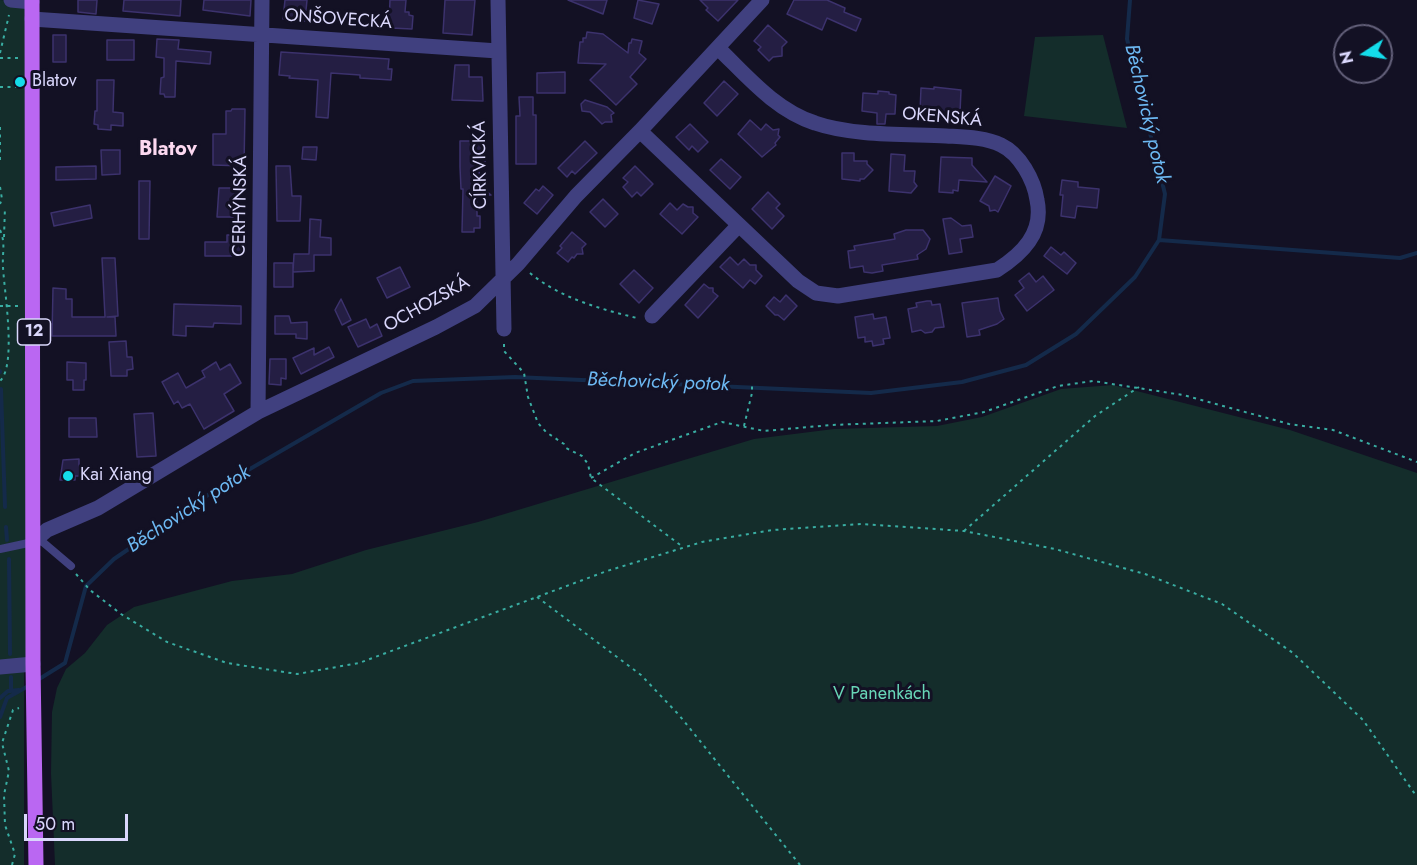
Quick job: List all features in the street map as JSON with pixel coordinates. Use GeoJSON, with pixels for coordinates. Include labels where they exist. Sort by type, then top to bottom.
{"type":"FeatureCollection","features":[{"type":"Feature","properties":{"kind":"main road","name":"12"},"geometry":{"type":"LineString","coordinates":[[32,1],[35,540],[33,664],[36,865]]}},
{"type":"Feature","properties":{"kind":"street","name":"CERHÝNSKÁ"},"geometry":{"type":"LineString","coordinates":[[258,412],[262,0]]}},
{"type":"Feature","properties":{"kind":"street","name":"CÍRKVICKÁ"},"geometry":{"type":"LineString","coordinates":[[498,0],[504,329]]}},
{"type":"Feature","properties":{"kind":"street","name":"OCHOZSKÁ"},"geometry":{"type":"LineString","coordinates":[[35,540],[47,530],[98,508],[258,412],[475,306],[518,264],[576,196],[762,0]]}},
{"type":"Feature","properties":{"kind":"street"},"geometry":{"type":"LineString","coordinates":[[11,4],[32,1]]}},
{"type":"Feature","properties":{"kind":"street","name":"ONŠOVECKÁ"},"geometry":{"type":"LineString","coordinates":[[32,19],[498,51]]}},
{"type":"Feature","properties":{"kind":"street","name":"OKENSKÁ"},"geometry":{"type":"LineString","coordinates":[[640,131],[738,226],[798,281],[816,293],[838,296],[997,270],[1018,256],[1034,234],[1039,209],[1034,183],[1019,160],[1001,145],[974,138],[849,131],[814,123],[773,101],[718,48]]}},
{"type":"Feature","properties":{"kind":"street"},"geometry":{"type":"LineString","coordinates":[[652,316],[738,226]]}},
{"type":"Feature","properties":{"kind":"street"},"geometry":{"type":"LineString","coordinates":[[0,667],[33,664]]}},
{"type":"Feature","properties":{"kind":"lane"},"geometry":{"type":"LineString","coordinates":[[0,549],[35,540],[71,566]]}},
{"type":"Feature","properties":{"kind":"path"},"geometry":{"type":"LineString","coordinates":[[0,53],[11,4]]}},
{"type":"Feature","properties":{"kind":"path"},"geometry":{"type":"LineString","coordinates":[[0,58],[18,58]]}},
{"type":"Feature","properties":{"kind":"path"},"geometry":{"type":"LineString","coordinates":[[0,87],[19,87]]}},
{"type":"Feature","properties":{"kind":"path"},"geometry":{"type":"LineString","coordinates":[[0,128],[0,162]]}},
{"type":"Feature","properties":{"kind":"path"},"geometry":{"type":"LineString","coordinates":[[0,187],[2,200],[0,204]]}},
{"type":"Feature","properties":{"kind":"path"},"geometry":{"type":"LineString","coordinates":[[0,381],[4,378],[8,350],[7,306],[2,263],[5,207]]}},
{"type":"Feature","properties":{"kind":"path"},"geometry":{"type":"LineString","coordinates":[[0,231],[4,240]]}},
{"type":"Feature","properties":{"kind":"path"},"geometry":{"type":"LineString","coordinates":[[518,264],[551,289],[565,295],[621,314],[639,318],[652,316]]}},
{"type":"Feature","properties":{"kind":"path"},"geometry":{"type":"LineString","coordinates":[[0,306],[15,306]]}},
{"type":"Feature","properties":{"kind":"path"},"geometry":{"type":"LineString","coordinates":[[504,329],[504,351],[524,373],[538,423],[566,448],[582,456],[588,464],[591,478],[683,547]]}},
{"type":"Feature","properties":{"kind":"path"},"geometry":{"type":"LineString","coordinates":[[591,478],[635,453],[722,422],[764,431],[831,425],[938,421],[984,412],[1058,386],[1093,381],[1183,395],[1289,424],[1333,430],[1417,462]]}},
{"type":"Feature","properties":{"kind":"path"},"geometry":{"type":"LineString","coordinates":[[744,426],[752,393],[752,383]]}},
{"type":"Feature","properties":{"kind":"path"},"geometry":{"type":"LineString","coordinates":[[964,531],[1095,416],[1139,387]]}},
{"type":"Feature","properties":{"kind":"path"},"geometry":{"type":"LineString","coordinates":[[81,580],[90,591],[121,614],[167,642],[227,663],[297,674],[359,663],[607,571],[702,542],[773,530],[850,525],[964,531],[1055,549],[1145,574],[1222,604],[1293,653],[1364,720],[1417,797]]}},
{"type":"Feature","properties":{"kind":"path"},"geometry":{"type":"LineString","coordinates":[[537,597],[641,675],[679,715],[800,865]]}},
{"type":"Feature","properties":{"kind":"path"},"geometry":{"type":"LineString","coordinates":[[12,865],[15,854],[5,825],[4,795],[9,771],[2,743],[13,710],[34,698]]}},
{"type":"Feature","properties":{"kind":"path"},"geometry":{"type":"LineString","coordinates":[[0,791],[4,795]]}},
{"type":"Feature","properties":{"kind":"green space"},"geometry":{"type":"Polygon","coordinates":[[[0,0],[32,2],[33,664],[0,667],[0,0]]]}},
{"type":"Feature","properties":{"kind":"green space"},"geometry":{"type":"Polygon","coordinates":[[[1103,35],[1127,128],[1024,116],[1035,37],[1103,35]]]}},
{"type":"Feature","properties":{"kind":"green space","name":"V Panenkách"},"geometry":{"type":"Polygon","coordinates":[[[1113,385],[1290,430],[1417,473],[1417,865],[55,865],[51,773],[52,712],[57,688],[66,669],[85,653],[107,625],[134,607],[232,581],[292,574],[366,550],[478,522],[754,439],[834,429],[937,426],[982,417],[1061,389],[1113,385]]]}},
{"type":"Feature","properties":{"kind":"green space"},"geometry":{"type":"Polygon","coordinates":[[[0,672],[24,672],[24,865],[0,865],[0,672]]]}},
{"type":"Feature","properties":{"kind":"building"},"geometry":{"type":"Polygon","coordinates":[[[78,0],[97,0],[96,14],[78,12],[78,0]]]}},
{"type":"Feature","properties":{"kind":"building"},"geometry":{"type":"Polygon","coordinates":[[[124,0],[181,0],[180,16],[123,11],[124,0]]]}},
{"type":"Feature","properties":{"kind":"building"},"geometry":{"type":"Polygon","coordinates":[[[204,0],[251,0],[250,16],[203,10],[204,0]]]}},
{"type":"Feature","properties":{"kind":"building"},"geometry":{"type":"Polygon","coordinates":[[[285,0],[307,0],[305,21],[283,19],[285,0]]]}},
{"type":"Feature","properties":{"kind":"building"},"geometry":{"type":"Polygon","coordinates":[[[390,0],[406,0],[405,12],[413,16],[412,29],[391,28],[392,23],[389,23],[390,0]]]}},
{"type":"Feature","properties":{"kind":"building"},"geometry":{"type":"Polygon","coordinates":[[[445,0],[475,0],[472,35],[443,33],[445,0]]]}},
{"type":"Feature","properties":{"kind":"building"},"geometry":{"type":"Polygon","coordinates":[[[568,0],[607,0],[603,14],[568,0]]]}},
{"type":"Feature","properties":{"kind":"building"},"geometry":{"type":"Polygon","coordinates":[[[638,0],[659,4],[652,24],[634,18],[638,0]]]}},
{"type":"Feature","properties":{"kind":"building"},"geometry":{"type":"Polygon","coordinates":[[[700,0],[738,0],[718,21],[706,10],[708,8],[700,0]]]}},
{"type":"Feature","properties":{"kind":"building"},"geometry":{"type":"Polygon","coordinates":[[[794,0],[827,0],[845,8],[844,12],[861,19],[856,31],[827,18],[822,30],[787,14],[794,0]]]}},
{"type":"Feature","properties":{"kind":"building"},"geometry":{"type":"Polygon","coordinates":[[[768,25],[787,42],[782,47],[782,56],[773,57],[769,61],[758,50],[761,47],[754,41],[768,25]]]}},
{"type":"Feature","properties":{"kind":"building"},"geometry":{"type":"Polygon","coordinates":[[[587,32],[603,34],[628,53],[632,39],[642,41],[639,53],[646,59],[630,77],[637,84],[616,105],[590,80],[606,64],[578,63],[580,42],[586,38],[587,32]]]}},
{"type":"Feature","properties":{"kind":"building"},"geometry":{"type":"Polygon","coordinates":[[[53,35],[66,35],[66,62],[53,62],[53,35]]]}},
{"type":"Feature","properties":{"kind":"building"},"geometry":{"type":"Polygon","coordinates":[[[157,39],[179,40],[178,49],[211,52],[210,64],[176,61],[175,97],[165,97],[164,94],[160,94],[161,78],[164,77],[164,58],[156,57],[157,39]]]}},
{"type":"Feature","properties":{"kind":"building"},"geometry":{"type":"Polygon","coordinates":[[[107,40],[134,40],[134,60],[107,60],[107,40]]]}},
{"type":"Feature","properties":{"kind":"building"},"geometry":{"type":"Polygon","coordinates":[[[281,52],[389,59],[388,69],[392,69],[391,80],[331,73],[328,118],[316,117],[318,80],[279,75],[281,52]]]}},
{"type":"Feature","properties":{"kind":"building"},"geometry":{"type":"Polygon","coordinates":[[[455,65],[469,65],[469,77],[482,77],[483,101],[452,100],[455,65]]]}},
{"type":"Feature","properties":{"kind":"building"},"geometry":{"type":"Polygon","coordinates":[[[565,72],[565,93],[537,93],[537,73],[565,72]]]}},
{"type":"Feature","properties":{"kind":"building"},"geometry":{"type":"Polygon","coordinates":[[[97,80],[114,80],[113,112],[123,113],[123,126],[111,125],[111,130],[98,129],[98,125],[94,124],[95,111],[97,111],[97,80]]]}},
{"type":"Feature","properties":{"kind":"building"},"geometry":{"type":"Polygon","coordinates":[[[724,81],[738,94],[717,116],[704,103],[724,81]]]}},
{"type":"Feature","properties":{"kind":"building"},"geometry":{"type":"Polygon","coordinates":[[[934,87],[961,90],[960,113],[947,113],[947,115],[920,111],[921,88],[934,89],[934,87]]]}},
{"type":"Feature","properties":{"kind":"building"},"geometry":{"type":"Polygon","coordinates":[[[878,91],[896,95],[895,114],[886,114],[885,124],[877,124],[877,113],[862,111],[863,93],[878,94],[878,91]]]}},
{"type":"Feature","properties":{"kind":"building"},"geometry":{"type":"Polygon","coordinates":[[[519,97],[533,97],[533,115],[536,115],[536,164],[516,164],[516,116],[520,116],[519,97]]]}},
{"type":"Feature","properties":{"kind":"building"},"geometry":{"type":"Polygon","coordinates":[[[585,100],[607,107],[614,113],[611,115],[612,122],[602,124],[590,112],[582,111],[581,104],[585,100]]]}},
{"type":"Feature","properties":{"kind":"building"},"geometry":{"type":"Polygon","coordinates":[[[245,109],[244,166],[213,165],[213,134],[226,134],[226,111],[245,109]]]}},
{"type":"Feature","properties":{"kind":"building"},"geometry":{"type":"Polygon","coordinates":[[[750,120],[761,130],[766,124],[773,130],[779,129],[780,137],[776,145],[762,157],[738,134],[750,120]]]}},
{"type":"Feature","properties":{"kind":"building"},"geometry":{"type":"Polygon","coordinates":[[[690,124],[708,142],[698,152],[692,146],[689,150],[676,137],[690,124]]]}},
{"type":"Feature","properties":{"kind":"building"},"geometry":{"type":"Polygon","coordinates":[[[460,141],[485,141],[485,168],[479,168],[480,186],[491,195],[477,195],[477,216],[480,216],[480,228],[474,228],[474,232],[462,232],[463,189],[461,189],[460,141]]]}},
{"type":"Feature","properties":{"kind":"building"},"geometry":{"type":"Polygon","coordinates":[[[585,141],[597,153],[575,174],[572,171],[567,177],[558,168],[585,141]]]}},
{"type":"Feature","properties":{"kind":"building"},"geometry":{"type":"Polygon","coordinates":[[[303,147],[317,147],[316,160],[302,159],[303,147]]]}},
{"type":"Feature","properties":{"kind":"building"},"geometry":{"type":"Polygon","coordinates":[[[101,150],[120,150],[120,174],[102,175],[101,150]]]}},
{"type":"Feature","properties":{"kind":"building"},"geometry":{"type":"Polygon","coordinates":[[[842,153],[854,153],[854,161],[867,161],[873,170],[860,181],[842,179],[842,153]]]}},
{"type":"Feature","properties":{"kind":"building"},"geometry":{"type":"Polygon","coordinates":[[[891,154],[905,155],[904,171],[915,171],[914,182],[917,186],[911,193],[889,191],[891,154]]]}},
{"type":"Feature","properties":{"kind":"building"},"geometry":{"type":"Polygon","coordinates":[[[941,157],[972,158],[972,165],[987,182],[959,180],[958,191],[939,192],[941,157]]]}},
{"type":"Feature","properties":{"kind":"building"},"geometry":{"type":"Polygon","coordinates":[[[721,159],[741,177],[730,189],[710,170],[721,159]]]}},
{"type":"Feature","properties":{"kind":"building"},"geometry":{"type":"Polygon","coordinates":[[[96,166],[96,179],[56,180],[56,167],[96,166]]]}},
{"type":"Feature","properties":{"kind":"building"},"geometry":{"type":"Polygon","coordinates":[[[276,166],[290,166],[292,196],[301,196],[300,221],[277,221],[276,166]]]}},
{"type":"Feature","properties":{"kind":"building"},"geometry":{"type":"Polygon","coordinates":[[[635,166],[653,184],[641,196],[637,192],[632,197],[623,187],[628,182],[623,178],[635,166]]]}},
{"type":"Feature","properties":{"kind":"building"},"geometry":{"type":"Polygon","coordinates":[[[995,176],[1011,186],[998,212],[990,211],[989,206],[980,201],[995,176]]]}},
{"type":"Feature","properties":{"kind":"building"},"geometry":{"type":"Polygon","coordinates":[[[1062,180],[1078,182],[1078,187],[1099,189],[1097,208],[1077,206],[1075,218],[1061,216],[1062,180]]]}},
{"type":"Feature","properties":{"kind":"building"},"geometry":{"type":"Polygon","coordinates":[[[139,181],[150,181],[149,239],[139,239],[139,181]]]}},
{"type":"Feature","properties":{"kind":"building"},"geometry":{"type":"Polygon","coordinates":[[[543,186],[553,195],[537,214],[524,203],[536,189],[539,191],[543,186]]]}},
{"type":"Feature","properties":{"kind":"building"},"geometry":{"type":"Polygon","coordinates":[[[219,188],[239,188],[239,209],[233,209],[233,217],[217,217],[219,188]]]}},
{"type":"Feature","properties":{"kind":"building"},"geometry":{"type":"Polygon","coordinates":[[[768,192],[780,204],[776,208],[784,216],[772,229],[752,209],[768,192]]]}},
{"type":"Feature","properties":{"kind":"building"},"geometry":{"type":"Polygon","coordinates":[[[603,199],[618,214],[605,227],[590,212],[603,199]]]}},
{"type":"Feature","properties":{"kind":"building"},"geometry":{"type":"Polygon","coordinates":[[[670,203],[677,210],[683,204],[693,207],[693,213],[698,217],[682,234],[660,214],[670,203]]]}},
{"type":"Feature","properties":{"kind":"building"},"geometry":{"type":"Polygon","coordinates":[[[90,205],[92,218],[54,226],[51,213],[90,205]]]}},
{"type":"Feature","properties":{"kind":"building"},"geometry":{"type":"Polygon","coordinates":[[[951,218],[962,226],[971,225],[973,237],[960,239],[962,252],[949,254],[943,219],[951,218]]]}},
{"type":"Feature","properties":{"kind":"building"},"geometry":{"type":"Polygon","coordinates":[[[310,219],[321,220],[320,237],[331,238],[331,255],[314,255],[314,271],[293,272],[294,254],[309,254],[310,219]]]}},
{"type":"Feature","properties":{"kind":"building"},"geometry":{"type":"Polygon","coordinates":[[[906,230],[923,230],[930,239],[926,249],[917,255],[918,259],[882,265],[883,271],[872,273],[864,272],[863,266],[850,268],[848,251],[855,250],[854,246],[895,239],[894,234],[906,230]]]}},
{"type":"Feature","properties":{"kind":"building"},"geometry":{"type":"Polygon","coordinates":[[[572,232],[586,244],[582,248],[583,254],[577,254],[568,262],[557,253],[572,232]]]}},
{"type":"Feature","properties":{"kind":"building"},"geometry":{"type":"Polygon","coordinates":[[[227,235],[242,235],[242,256],[205,256],[205,242],[227,242],[227,235]]]}},
{"type":"Feature","properties":{"kind":"building"},"geometry":{"type":"Polygon","coordinates":[[[1051,247],[1061,255],[1064,252],[1076,263],[1067,274],[1044,256],[1051,247]]]}},
{"type":"Feature","properties":{"kind":"building"},"geometry":{"type":"Polygon","coordinates":[[[730,257],[738,265],[744,259],[750,265],[756,265],[756,270],[762,276],[755,284],[750,280],[743,288],[720,267],[730,257]]]}},
{"type":"Feature","properties":{"kind":"building"},"geometry":{"type":"Polygon","coordinates":[[[102,258],[115,258],[118,316],[107,317],[115,317],[116,336],[52,336],[53,288],[66,289],[66,299],[72,299],[72,317],[105,317],[102,258]]]}},
{"type":"Feature","properties":{"kind":"building"},"geometry":{"type":"Polygon","coordinates":[[[274,263],[293,263],[293,287],[274,287],[274,263]]]}},
{"type":"Feature","properties":{"kind":"building"},"geometry":{"type":"Polygon","coordinates":[[[400,267],[410,287],[387,298],[377,278],[400,267]]]}},
{"type":"Feature","properties":{"kind":"building"},"geometry":{"type":"Polygon","coordinates":[[[634,270],[653,288],[639,303],[620,284],[634,270]]]}},
{"type":"Feature","properties":{"kind":"building"},"geometry":{"type":"Polygon","coordinates":[[[1029,273],[1036,282],[1043,276],[1054,290],[1027,311],[1015,295],[1024,288],[1019,281],[1029,273]]]}},
{"type":"Feature","properties":{"kind":"building"},"geometry":{"type":"Polygon","coordinates":[[[704,284],[713,288],[713,292],[718,296],[698,318],[685,305],[704,284]]]}},
{"type":"Feature","properties":{"kind":"building"},"geometry":{"type":"Polygon","coordinates":[[[786,295],[797,306],[784,320],[766,306],[774,297],[780,302],[786,295]]]}},
{"type":"Feature","properties":{"kind":"building"},"geometry":{"type":"Polygon","coordinates":[[[998,298],[1004,319],[979,330],[980,335],[967,337],[962,303],[998,298]]]}},
{"type":"Feature","properties":{"kind":"building"},"geometry":{"type":"Polygon","coordinates":[[[341,299],[351,320],[342,325],[335,310],[341,299]]]}},
{"type":"Feature","properties":{"kind":"building"},"geometry":{"type":"Polygon","coordinates":[[[931,301],[932,305],[940,304],[944,327],[935,328],[932,332],[925,333],[921,330],[912,332],[908,309],[917,307],[916,303],[931,301]]]}},
{"type":"Feature","properties":{"kind":"building"},"geometry":{"type":"Polygon","coordinates":[[[174,304],[241,306],[241,324],[214,323],[213,327],[186,326],[186,336],[173,335],[174,304]]]}},
{"type":"Feature","properties":{"kind":"building"},"geometry":{"type":"Polygon","coordinates":[[[873,314],[874,319],[886,317],[890,338],[883,339],[884,344],[873,346],[872,341],[865,342],[865,337],[858,338],[855,317],[873,314]]]}},
{"type":"Feature","properties":{"kind":"building"},"geometry":{"type":"Polygon","coordinates":[[[275,316],[289,316],[291,323],[307,322],[307,339],[296,338],[296,334],[275,334],[275,316]]]}},
{"type":"Feature","properties":{"kind":"building"},"geometry":{"type":"Polygon","coordinates":[[[366,319],[370,328],[377,324],[382,336],[358,347],[348,327],[366,319]]]}},
{"type":"Feature","properties":{"kind":"building"},"geometry":{"type":"Polygon","coordinates":[[[126,341],[127,357],[132,357],[133,369],[127,370],[127,376],[111,376],[109,342],[126,341]]]}},
{"type":"Feature","properties":{"kind":"building"},"geometry":{"type":"Polygon","coordinates":[[[329,347],[334,357],[301,374],[293,358],[314,348],[314,355],[329,347]]]}},
{"type":"Feature","properties":{"kind":"building"},"geometry":{"type":"Polygon","coordinates":[[[270,359],[286,359],[286,379],[281,378],[281,385],[269,384],[270,359]]]}},
{"type":"Feature","properties":{"kind":"building"},"geometry":{"type":"Polygon","coordinates":[[[67,362],[86,363],[84,390],[73,390],[73,380],[67,380],[67,362]]]}},
{"type":"Feature","properties":{"kind":"building"},"geometry":{"type":"Polygon","coordinates":[[[216,362],[220,370],[230,364],[241,383],[224,394],[234,411],[204,429],[190,404],[182,408],[178,401],[174,404],[162,382],[178,373],[186,388],[205,377],[202,371],[216,362]]]}},
{"type":"Feature","properties":{"kind":"building"},"geometry":{"type":"Polygon","coordinates":[[[153,413],[156,456],[137,457],[134,414],[153,413]]]}},
{"type":"Feature","properties":{"kind":"building"},"geometry":{"type":"Polygon","coordinates":[[[69,418],[96,418],[97,437],[69,437],[69,418]]]}},
{"type":"Feature","properties":{"kind":"building"},"geometry":{"type":"Polygon","coordinates":[[[79,459],[79,476],[75,476],[75,480],[60,480],[63,460],[79,459]]]}},
{"type":"Feature","properties":{"kind":"waterway","name":"Běchovický potok"},"geometry":{"type":"LineString","coordinates":[[36,681],[65,663],[86,586],[114,559],[224,484],[381,393],[413,381],[515,377],[871,393],[962,382],[1026,365],[1076,334],[1135,277],[1159,240],[1165,194],[1127,39],[1130,0]]}},
{"type":"Feature","properties":{"kind":"waterway"},"geometry":{"type":"LineString","coordinates":[[1159,240],[1400,258],[1417,253]]}},
{"type":"Feature","properties":{"kind":"waterway"},"geometry":{"type":"LineString","coordinates":[[1,389],[5,507]]}},
{"type":"Feature","properties":{"kind":"waterway"},"geometry":{"type":"LineString","coordinates":[[6,527],[7,540]]}},
{"type":"Feature","properties":{"kind":"waterway"},"geometry":{"type":"LineString","coordinates":[[9,559],[10,654]]}},
{"type":"Feature","properties":{"kind":"waterway"},"geometry":{"type":"LineString","coordinates":[[11,677],[11,691]]}},
{"type":"Feature","properties":{"kind":"waterway","name":"Běchovický potok"},"geometry":{"type":"LineString","coordinates":[[0,717],[7,698],[30,685]]}},
{"type":"Feature","properties":{"kind":"waterway"},"geometry":{"type":"LineString","coordinates":[[0,698],[8,691],[19,690]]}},
{"type":"Feature","properties":{"kind":"place","name":"Blatov"},"geometry":{"type":"Point","coordinates":[20,82]}},
{"type":"Feature","properties":{"kind":"place","name":"Kai Xiang"},"geometry":{"type":"Point","coordinates":[68,476]}},
{"type":"Feature","properties":{"kind":"district","name":"Blatov"},"geometry":{"type":"Point","coordinates":[168,150]}}]}
